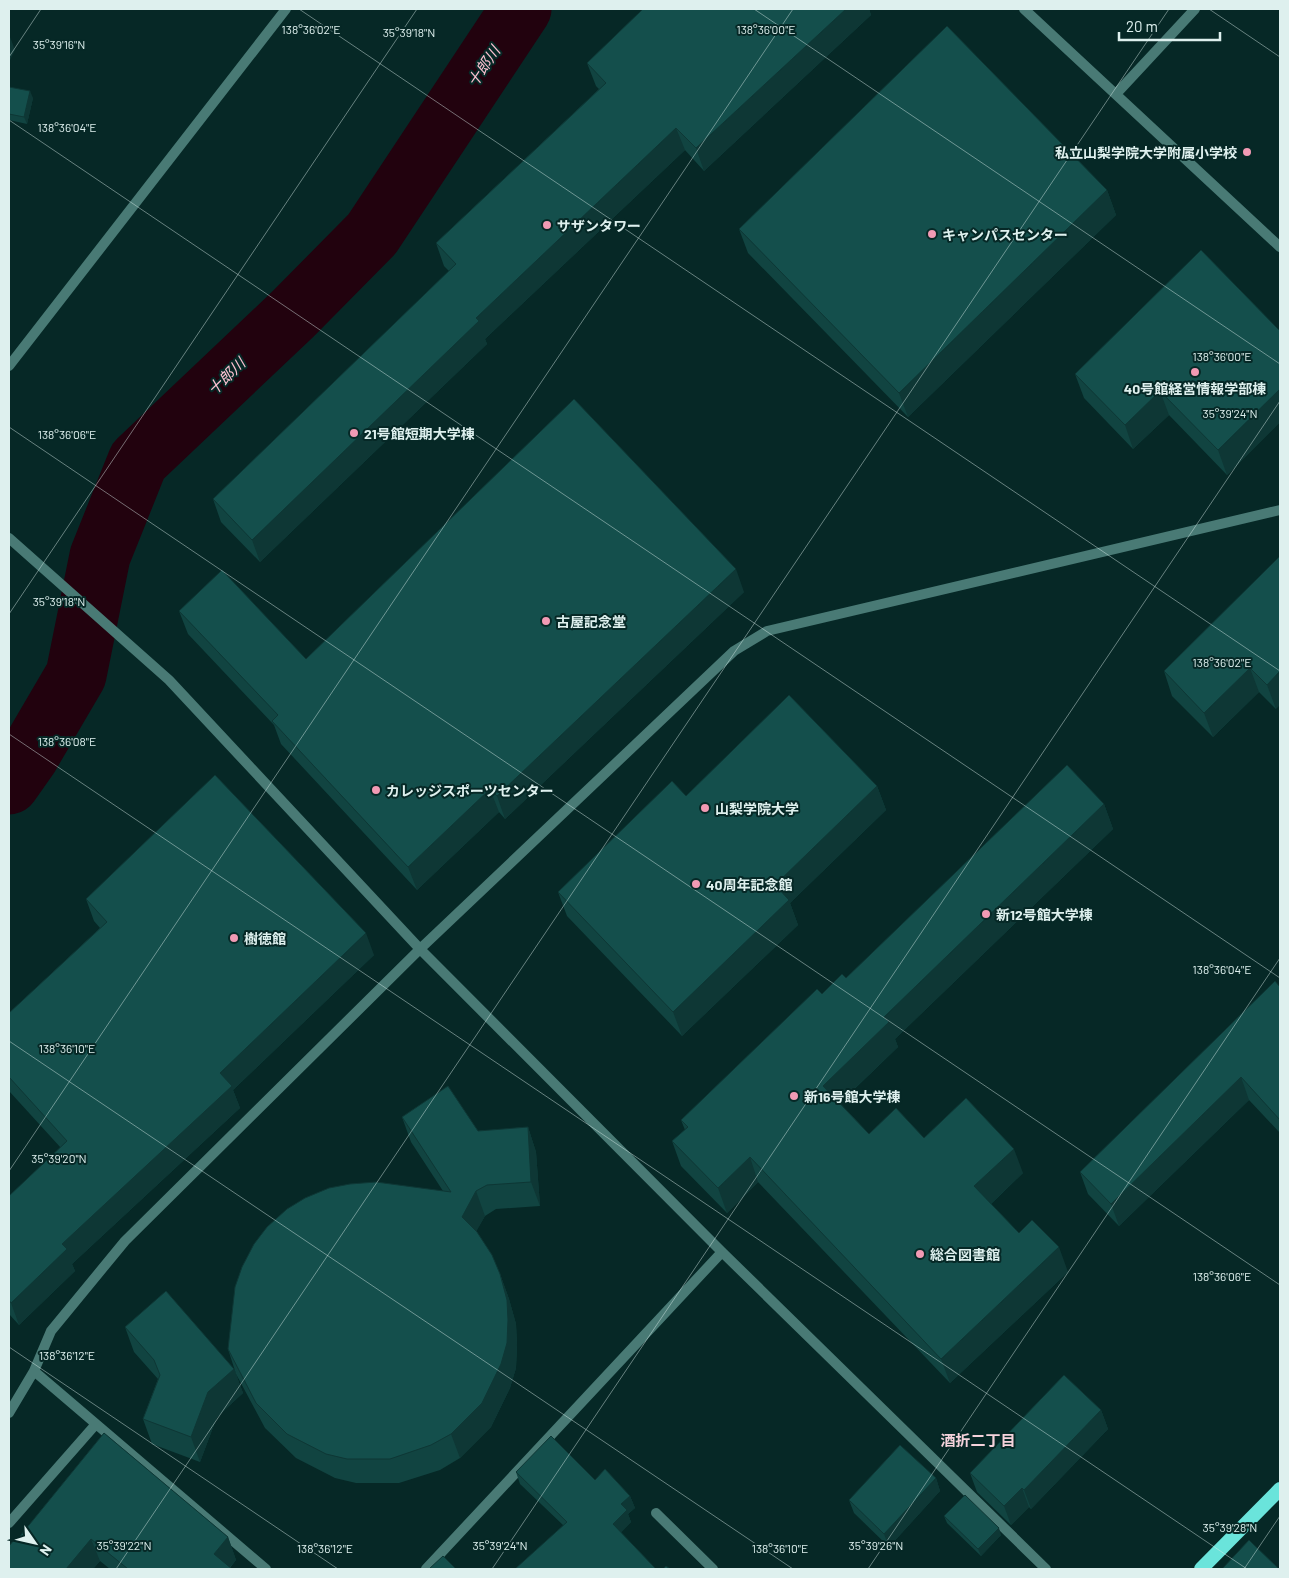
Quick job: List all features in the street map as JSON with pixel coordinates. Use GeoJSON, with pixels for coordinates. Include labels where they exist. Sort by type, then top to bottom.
{"type":"FeatureCollection","features":[{"type":"Feature","properties":{"kind":"highway"},"geometry":{"type":"LineString","coordinates":[[1201,1569],[1280,1489]]}},
{"type":"Feature","properties":{"kind":"street"},"geometry":{"type":"LineString","coordinates":[[9,366],[286,9]]}},
{"type":"Feature","properties":{"kind":"street"},"geometry":{"type":"LineString","coordinates":[[1024,9],[1280,247]]}},
{"type":"Feature","properties":{"kind":"street"},"geometry":{"type":"LineString","coordinates":[[1116,94],[1196,9]]}},
{"type":"Feature","properties":{"kind":"street"},"geometry":{"type":"LineString","coordinates":[[9,1413],[34,1371],[51,1331],[124,1241],[420,949],[734,650],[767,631],[1280,510]]}},
{"type":"Feature","properties":{"kind":"street"},"geometry":{"type":"LineString","coordinates":[[9,538],[51,578],[168,680],[420,949],[722,1252],[1046,1569]]}},
{"type":"Feature","properties":{"kind":"street"},"geometry":{"type":"LineString","coordinates":[[426,1569],[722,1252]]}},
{"type":"Feature","properties":{"kind":"street"},"geometry":{"type":"LineString","coordinates":[[34,1371],[266,1569]]}},
{"type":"Feature","properties":{"kind":"street"},"geometry":{"type":"LineString","coordinates":[[9,1523],[96,1424]]}},
{"type":"Feature","properties":{"kind":"street"},"geometry":{"type":"LineString","coordinates":[[656,1513],[713,1569]]}},
{"type":"Feature","properties":{"kind":"building"},"geometry":{"type":"Polygon","coordinates":[[[643,9],[846,9],[696,148],[676,128],[476,318],[479,321],[252,540],[213,499],[456,264],[436,243],[606,83],[587,63],[643,9]]]}},
{"type":"Feature","properties":{"kind":"building","name":"キャンパスセンター"},"geometry":{"type":"Polygon","coordinates":[[[947,26],[1107,190],[899,393],[739,229],[947,26]]]}},
{"type":"Feature","properties":{"kind":"building"},"geometry":{"type":"Polygon","coordinates":[[[9,87],[30,91],[24,117],[9,114],[9,87]]]}},
{"type":"Feature","properties":{"kind":"building","name":"40号館経営情報学部棟"},"geometry":{"type":"Polygon","coordinates":[[[1201,250],[1280,331],[1280,389],[1218,450],[1160,391],[1125,425],[1075,374],[1201,250]]]}},
{"type":"Feature","properties":{"kind":"building","name":"古屋記念堂"},"geometry":{"type":"Polygon","coordinates":[[[574,399],[736,569],[497,796],[490,789],[408,867],[272,721],[278,715],[179,611],[222,570],[306,659],[574,399]]]}},
{"type":"Feature","properties":{"kind":"building"},"geometry":{"type":"Polygon","coordinates":[[[1280,556],[1280,671],[1267,685],[1250,668],[1204,713],[1164,671],[1280,556]]]}},
{"type":"Feature","properties":{"kind":"building","name":"40周年記念館"},"geometry":{"type":"Polygon","coordinates":[[[789,695],[877,786],[775,885],[789,900],[673,1012],[558,892],[672,781],[686,796],[789,695]]]}},
{"type":"Feature","properties":{"kind":"building"},"geometry":{"type":"Polygon","coordinates":[[[1067,765],[1104,804],[884,1017],[889,1022],[823,1086],[869,1134],[896,1108],[924,1138],[966,1098],[1014,1149],[974,1186],[1019,1233],[1032,1220],[1059,1247],[941,1359],[750,1157],[718,1188],[672,1141],[688,1127],[681,1120],[817,989],[822,994],[842,974],[846,978],[1067,765]]]}},
{"type":"Feature","properties":{"kind":"building"},"geometry":{"type":"Polygon","coordinates":[[[215,775],[366,933],[220,1073],[232,1086],[62,1244],[67,1249],[11,1303],[9,1300],[9,1196],[67,1141],[9,1077],[9,1013],[107,922],[86,899],[215,775]]]}},
{"type":"Feature","properties":{"kind":"building"},"geometry":{"type":"Polygon","coordinates":[[[1275,981],[1280,987],[1280,1120],[1241,1077],[1111,1204],[1080,1172],[1275,981]]]}},
{"type":"Feature","properties":{"kind":"building"},"geometry":{"type":"Polygon","coordinates":[[[448,1086],[478,1131],[528,1127],[531,1182],[487,1185],[476,1191],[462,1217],[477,1232],[492,1255],[500,1274],[507,1300],[507,1343],[501,1364],[482,1403],[451,1434],[431,1445],[390,1459],[347,1459],[326,1454],[287,1434],[256,1403],[228,1349],[235,1287],[242,1267],[254,1244],[267,1227],[287,1209],[305,1198],[329,1188],[376,1182],[451,1192],[402,1117],[448,1086]]]}},
{"type":"Feature","properties":{"kind":"building"},"geometry":{"type":"Polygon","coordinates":[[[166,1291],[234,1369],[208,1392],[191,1437],[143,1419],[160,1375],[154,1360],[125,1327],[166,1291]]]}},
{"type":"Feature","properties":{"kind":"building"},"geometry":{"type":"Polygon","coordinates":[[[1064,1375],[1101,1410],[1024,1490],[1022,1488],[1004,1506],[970,1473],[1064,1375]]]}},
{"type":"Feature","properties":{"kind":"building"},"geometry":{"type":"Polygon","coordinates":[[[104,1433],[228,1537],[214,1554],[232,1569],[128,1569],[91,1539],[66,1569],[9,1569],[9,1546],[14,1540],[16,1541],[104,1433]]]}},
{"type":"Feature","properties":{"kind":"building"},"geometry":{"type":"Polygon","coordinates":[[[551,1436],[595,1480],[605,1469],[630,1496],[621,1504],[627,1510],[613,1524],[656,1569],[515,1569],[567,1522],[516,1472],[551,1436]]]}},
{"type":"Feature","properties":{"kind":"building"},"geometry":{"type":"Polygon","coordinates":[[[900,1445],[936,1478],[884,1534],[849,1500],[900,1445]]]}},
{"type":"Feature","properties":{"kind":"building"},"geometry":{"type":"Polygon","coordinates":[[[965,1495],[999,1528],[978,1549],[944,1516],[965,1495]]]}},
{"type":"Feature","properties":{"kind":"building"},"geometry":{"type":"Polygon","coordinates":[[[1249,1540],[1279,1569],[1222,1569],[1249,1540]]]}},
{"type":"Feature","properties":{"kind":"building"},"geometry":{"type":"Polygon","coordinates":[[[443,1556],[456,1569],[429,1569],[443,1556]]]}},
{"type":"Feature","properties":{"kind":"waterway","name":"十郎川"},"geometry":{"type":"LineString","coordinates":[[9,784],[28,757],[76,675],[100,556],[138,461],[293,314],[372,234],[521,9]]}},
{"type":"Feature","properties":{"kind":"place","name":"私立山梨学院大学附属小学校"},"geometry":{"type":"Point","coordinates":[1247,152]}},
{"type":"Feature","properties":{"kind":"place","name":"サザンタワー"},"geometry":{"type":"Point","coordinates":[547,225]}},
{"type":"Feature","properties":{"kind":"place","name":"キャンパスセンター"},"geometry":{"type":"Point","coordinates":[932,234]}},
{"type":"Feature","properties":{"kind":"place","name":"40号館経営情報学部棟"},"geometry":{"type":"Point","coordinates":[1195,372]}},
{"type":"Feature","properties":{"kind":"place","name":"21号館短期大学棟"},"geometry":{"type":"Point","coordinates":[354,433]}},
{"type":"Feature","properties":{"kind":"place","name":"古屋記念堂"},"geometry":{"type":"Point","coordinates":[546,621]}},
{"type":"Feature","properties":{"kind":"place","name":"カレッジスポーツセンター"},"geometry":{"type":"Point","coordinates":[376,790]}},
{"type":"Feature","properties":{"kind":"place","name":"山梨学院大学"},"geometry":{"type":"Point","coordinates":[705,808]}},
{"type":"Feature","properties":{"kind":"place","name":"40周年記念館"},"geometry":{"type":"Point","coordinates":[696,884]}},
{"type":"Feature","properties":{"kind":"place","name":"新12号館大学棟"},"geometry":{"type":"Point","coordinates":[986,914]}},
{"type":"Feature","properties":{"kind":"place","name":"樹徳館"},"geometry":{"type":"Point","coordinates":[234,938]}},
{"type":"Feature","properties":{"kind":"place","name":"新16号館大学棟"},"geometry":{"type":"Point","coordinates":[794,1096]}},
{"type":"Feature","properties":{"kind":"place","name":"総合図書館"},"geometry":{"type":"Point","coordinates":[920,1254]}},
{"type":"Feature","properties":{"kind":"district","name":"酒折二丁目"},"geometry":{"type":"Point","coordinates":[978,1440]}}]}
